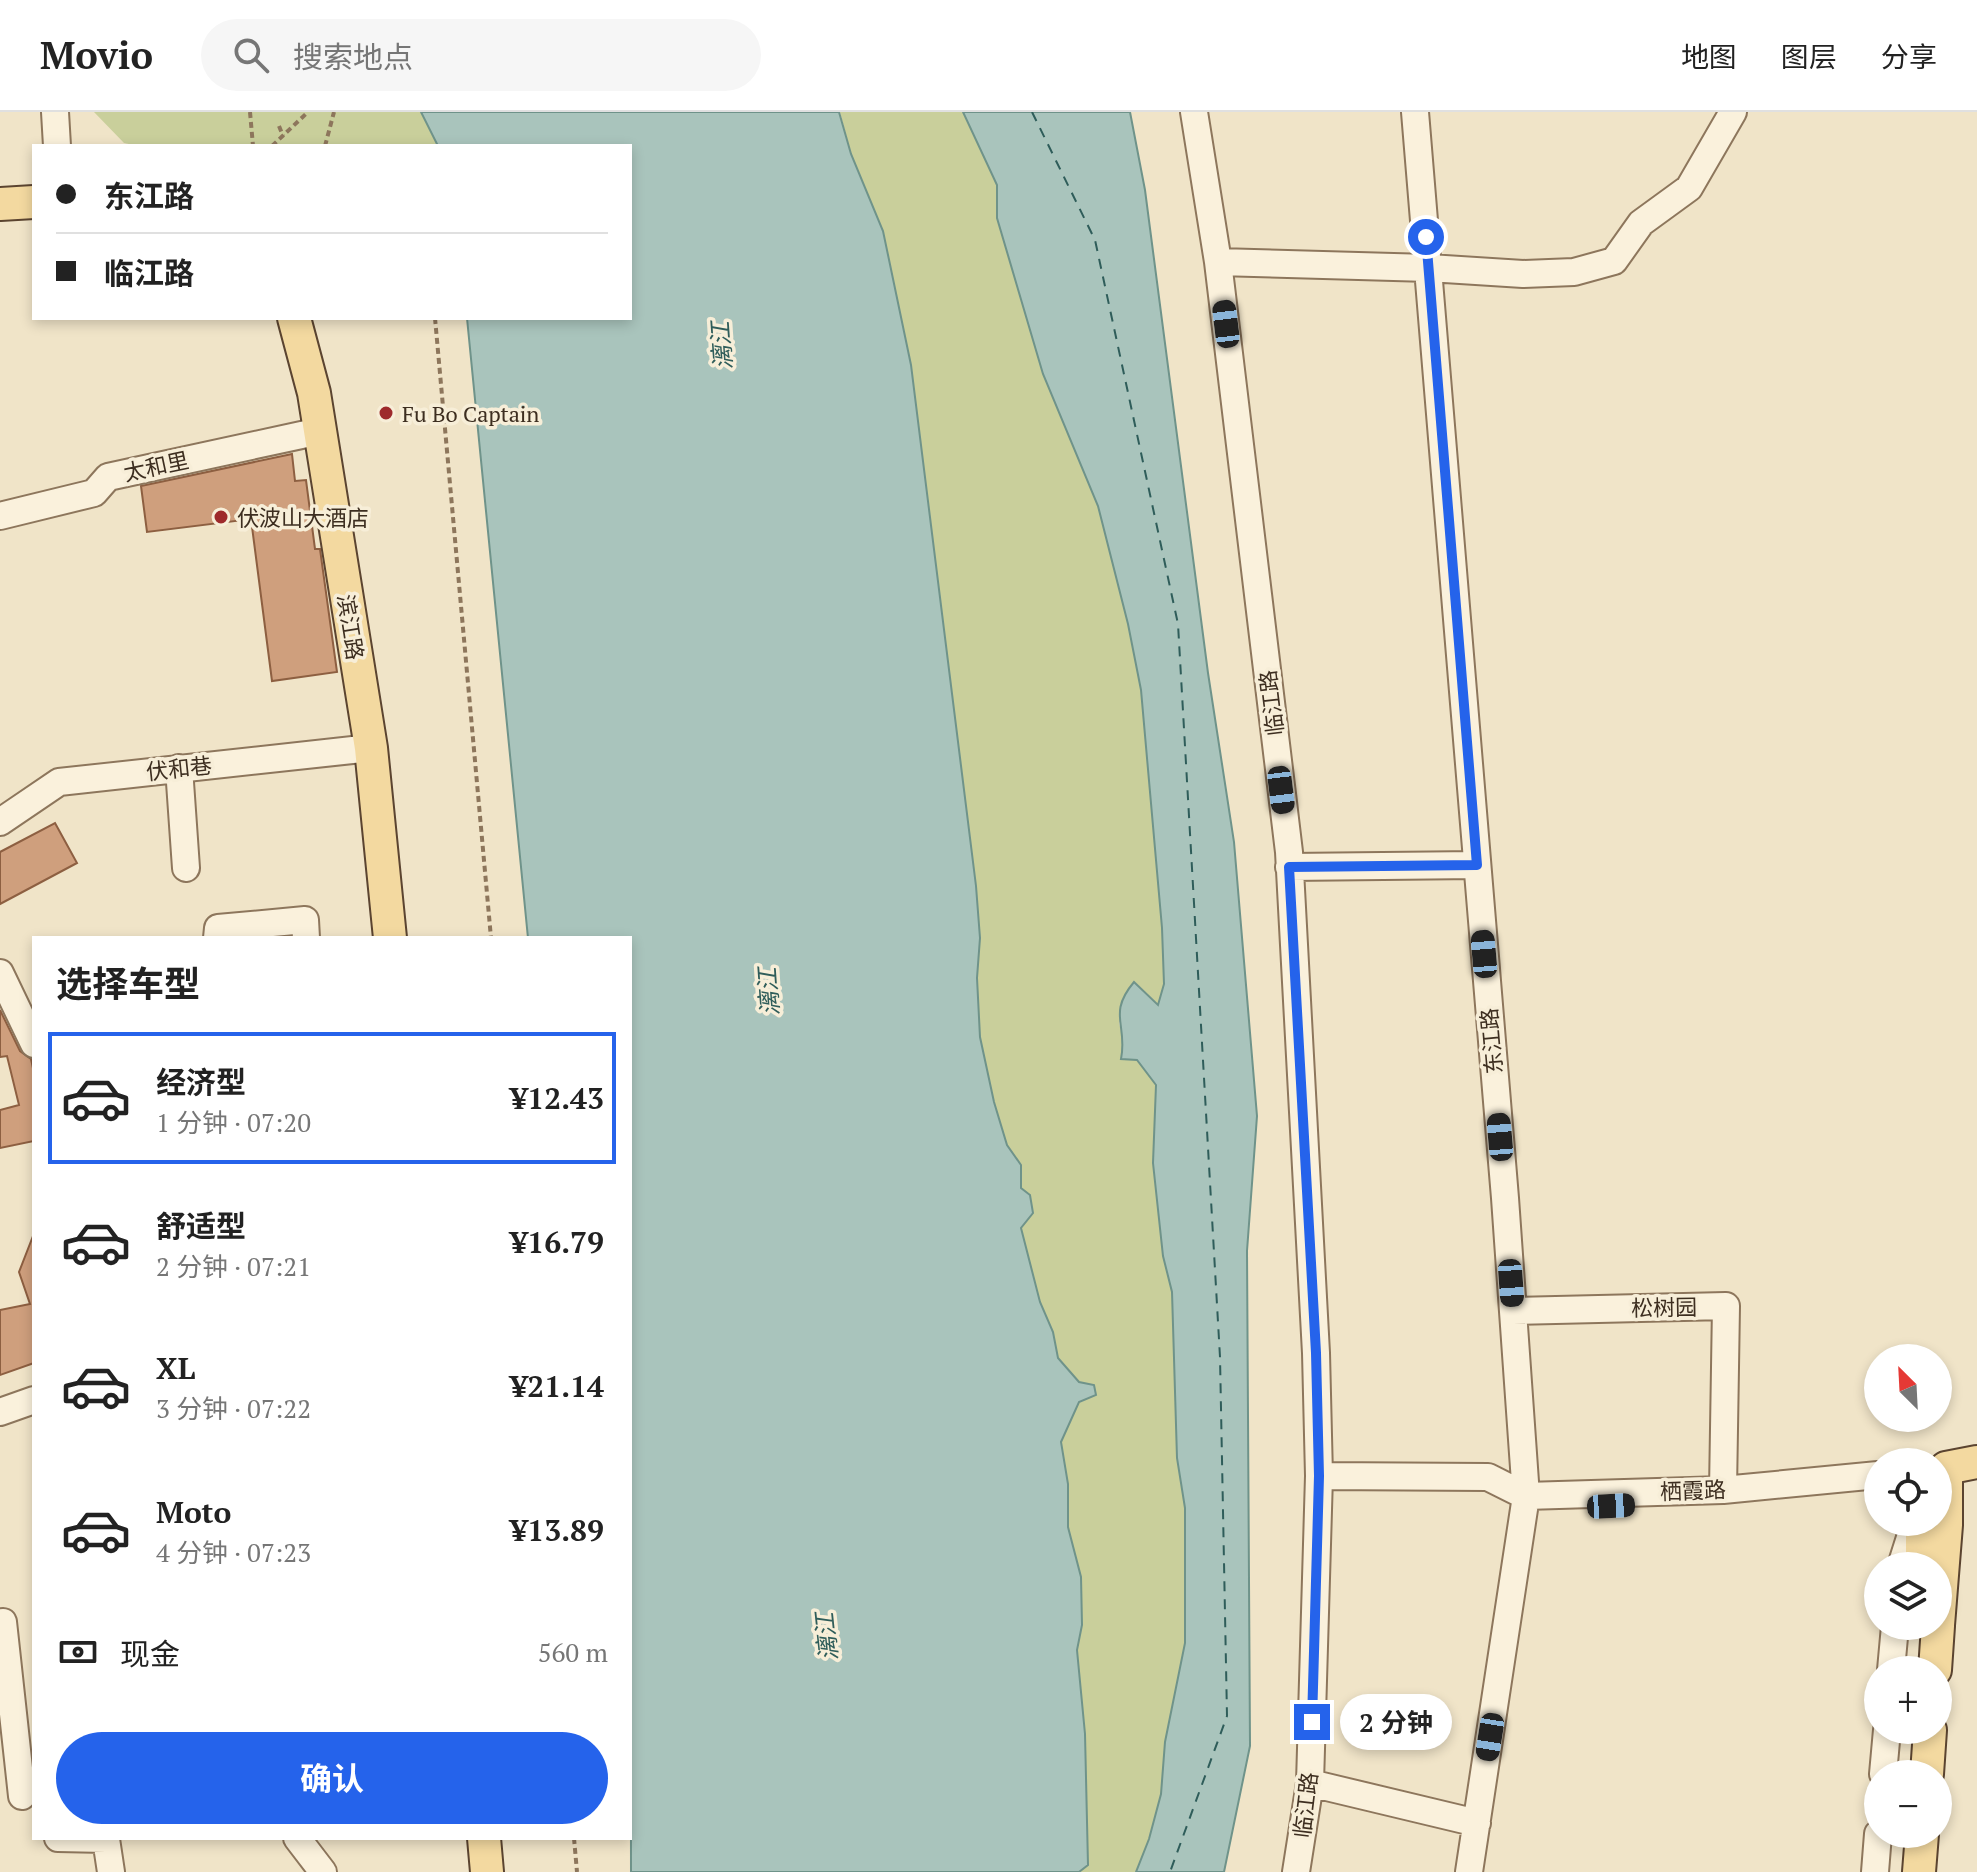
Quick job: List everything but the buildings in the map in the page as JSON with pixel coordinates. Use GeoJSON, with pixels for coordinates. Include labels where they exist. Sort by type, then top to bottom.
{"type":"FeatureCollection","features":[{"type":"Feature","properties":{"kind":"main road"},"geometry":{"type":"LineString","coordinates":[[0,204],[32,202]]}},
{"type":"Feature","properties":{"kind":"main road","name":"滨江路"},"geometry":{"type":"LineString","coordinates":[[295,320],[314,393],[371,748],[390,936]]}},
{"type":"Feature","properties":{"kind":"main road"},"geometry":{"type":"LineString","coordinates":[[1946,1552],[1954,1476]]}},
{"type":"Feature","properties":{"kind":"main road"},"geometry":{"type":"LineString","coordinates":[[484,1840],[487,1872]]}},
{"type":"Feature","properties":{"kind":"main road"},"geometry":{"type":"LineString","coordinates":[[1900,1872],[1902,1848]]}},
{"type":"Feature","properties":{"kind":"main road"},"geometry":{"type":"LineString","coordinates":[[1919,1872],[1921,1848]]}},
{"type":"Feature","properties":{"kind":"street"},"geometry":{"type":"LineString","coordinates":[[55,112],[57,144]]}},
{"type":"Feature","properties":{"kind":"street","name":"临江路"},"geometry":{"type":"LineString","coordinates":[[1194,112],[1218,262],[1289,867],[1316,1353],[1319,1476],[1310,1783],[1296,1872]]}},
{"type":"Feature","properties":{"kind":"street","name":"东江路"},"geometry":{"type":"LineString","coordinates":[[1415,112],[1513,1311],[1524,1503],[1469,1872]]}},
{"type":"Feature","properties":{"kind":"street"},"geometry":{"type":"LineString","coordinates":[[1218,262],[1523,274],[1574,272],[1614,261],[1641,223],[1689,188],[1733,112]]}},
{"type":"Feature","properties":{"kind":"street","name":"太和里"},"geometry":{"type":"LineString","coordinates":[[0,516],[94,493],[108,477],[320,431]]}},
{"type":"Feature","properties":{"kind":"street","name":"伏和巷"},"geometry":{"type":"LineString","coordinates":[[0,822],[59,782],[371,748]]}},
{"type":"Feature","properties":{"kind":"street"},"geometry":{"type":"LineString","coordinates":[[179,768],[186,868]]}},
{"type":"Feature","properties":{"kind":"street"},"geometry":{"type":"LineString","coordinates":[[1289,867],[1477,865]]}},
{"type":"Feature","properties":{"kind":"street"},"geometry":{"type":"LineString","coordinates":[[217,936],[218,928],[305,920],[306,936]]}},
{"type":"Feature","properties":{"kind":"street"},"geometry":{"type":"LineString","coordinates":[[0,973],[32,1040]]}},
{"type":"Feature","properties":{"kind":"street","name":"松树园"},"geometry":{"type":"LineString","coordinates":[[1513,1311],[1726,1306],[1723,1490]]}},
{"type":"Feature","properties":{"kind":"street"},"geometry":{"type":"LineString","coordinates":[[0,1412],[32,1401]]}},
{"type":"Feature","properties":{"kind":"street","name":"栖霞路"},"geometry":{"type":"LineString","coordinates":[[1319,1476],[1488,1477],[1524,1503],[1864,1491]]}},
{"type":"Feature","properties":{"kind":"street","name":"栖霞路"},"geometry":{"type":"LineString","coordinates":[[1524,1503],[1723,1490],[1864,1476]]}},
{"type":"Feature","properties":{"kind":"street"},"geometry":{"type":"LineString","coordinates":[[0,1623],[3,1622],[19,1797]]}},
{"type":"Feature","properties":{"kind":"street"},"geometry":{"type":"LineString","coordinates":[[1310,1783],[1477,1823]]}},
{"type":"Feature","properties":{"kind":"street"},"geometry":{"type":"LineString","coordinates":[[106,1840],[111,1872]]}},
{"type":"Feature","properties":{"kind":"street"},"geometry":{"type":"LineString","coordinates":[[299,1840],[323,1872]]}},
{"type":"Feature","properties":{"kind":"street"},"geometry":{"type":"LineString","coordinates":[[1875,1872],[1877,1848]]}},
{"type":"Feature","properties":{"kind":"path"},"geometry":{"type":"LineString","coordinates":[[250,112],[253,144]]}},
{"type":"Feature","properties":{"kind":"path"},"geometry":{"type":"LineString","coordinates":[[274,144],[308,112]]}},
{"type":"Feature","properties":{"kind":"path"},"geometry":{"type":"LineString","coordinates":[[326,144],[334,112]]}},
{"type":"Feature","properties":{"kind":"path"},"geometry":{"type":"LineString","coordinates":[[279,126],[283,136]]}},
{"type":"Feature","properties":{"kind":"path"},"geometry":{"type":"LineString","coordinates":[[435,320],[491,936]]}},
{"type":"Feature","properties":{"kind":"path"},"geometry":{"type":"LineString","coordinates":[[574,1840],[577,1872]]}},
{"type":"Feature","properties":{"kind":"green space"},"geometry":{"type":"Polygon","coordinates":[[[94,112],[421,112],[437,144],[129,144],[124,143],[94,112]]]}},
{"type":"Feature","properties":{"kind":"green space"},"geometry":{"type":"Polygon","coordinates":[[[840,112],[963,112],[997,185],[997,218],[1043,374],[1098,506],[1141,690],[1164,984],[1159,1005],[1135,982],[1119,1023],[1124,1043],[1156,1085],[1153,1163],[1163,1256],[1172,1291],[1177,1458],[1185,1508],[1185,1643],[1165,1742],[1161,1794],[1136,1872],[1079,1872],[1088,1864],[1085,1734],[1077,1650],[1082,1625],[1081,1577],[1068,1527],[1067,1484],[1061,1442],[1079,1402],[1096,1395],[1079,1382],[1058,1358],[1021,1228],[1033,1213],[1021,1188],[1021,1165],[1007,1145],[994,1102],[980,1037],[977,978],[980,938],[976,886],[911,365],[883,231],[851,154],[840,112]]]}},
{"type":"Feature","properties":{"kind":"water","name":"漓江"},"geometry":{"type":"Polygon","coordinates":[[[421,112],[839,112],[851,154],[883,231],[911,365],[976,886],[980,938],[977,978],[980,1037],[1007,1145],[1021,1165],[1021,1188],[1030,1195],[1033,1213],[1021,1228],[1058,1358],[1079,1382],[1094,1385],[1096,1395],[1079,1402],[1061,1442],[1068,1484],[1068,1527],[1081,1577],[1082,1625],[1077,1650],[1085,1734],[1088,1865],[1079,1872],[631,1872],[632,936],[528,936],[467,320],[632,320],[632,144],[437,144],[421,112]]]}},
{"type":"Feature","properties":{"kind":"water"},"geometry":{"type":"Polygon","coordinates":[[[963,112],[1130,112],[1145,190],[1208,673],[1234,842],[1257,1116],[1247,1251],[1250,1746],[1224,1872],[1136,1872],[1161,1794],[1165,1742],[1185,1643],[1185,1508],[1177,1458],[1172,1292],[1163,1256],[1153,1163],[1156,1085],[1137,1060],[1121,1059],[1120,1011],[1126,993],[1134,982],[1158,1005],[1164,984],[1141,690],[1098,506],[1043,374],[997,218],[997,185],[963,112]]]}},
{"type":"Feature","properties":{"kind":"ferry route"},"geometry":{"type":"LineString","coordinates":[[1032,112],[1095,240],[1178,624],[1220,1357],[1227,1716],[1170,1872]]}},
{"type":"Feature","properties":{"kind":"place","name":"Fu Bo Captain"},"geometry":{"type":"Point","coordinates":[386,413]}},
{"type":"Feature","properties":{"kind":"place","name":"伏波山大酒店"},"geometry":{"type":"Point","coordinates":[221,517]}},
{"type":"Feature","properties":{"kind":"route"},"geometry":{"type":"LineString","coordinates":[[1312,1722],[1319,1476],[1316,1353],[1289,867],[1477,865],[1426,237]]}}]}
